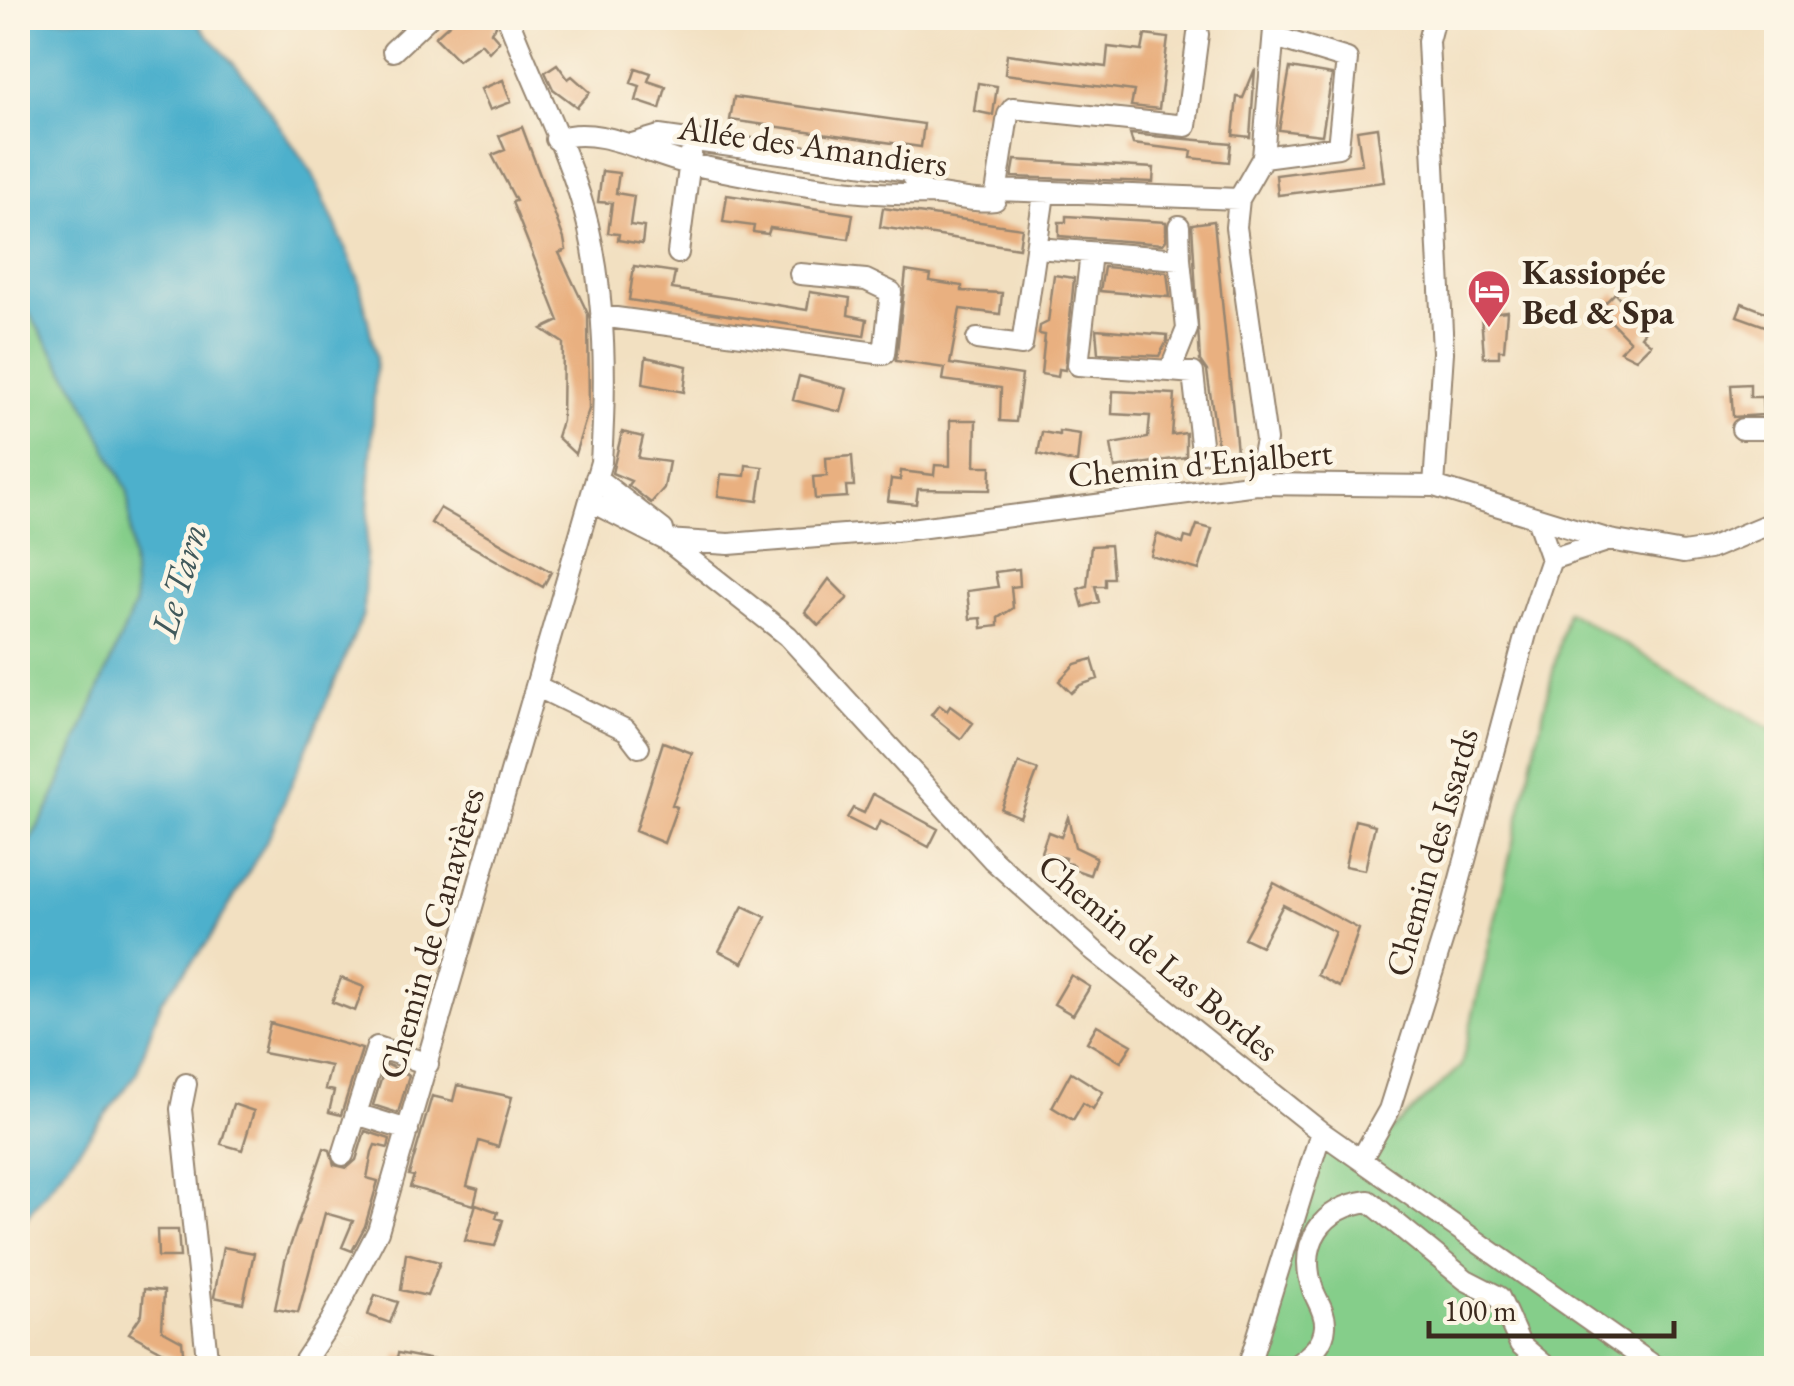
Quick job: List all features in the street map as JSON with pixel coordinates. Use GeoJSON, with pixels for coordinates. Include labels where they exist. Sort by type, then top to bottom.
{"type":"FeatureCollection","features":[{"type":"Feature","properties":{"kind":"street"},"geometry":{"type":"LineString","coordinates":[[392,51],[428,18]]}},
{"type":"Feature","properties":{"kind":"street","name":"Chemin de Canavières"},"geometry":{"type":"LineString","coordinates":[[300,1368],[378,1231],[596,478],[606,390],[602,316],[588,222],[508,18]]}},
{"type":"Feature","properties":{"kind":"street"},"geometry":{"type":"LineString","coordinates":[[1434,18],[1428,41],[1443,352],[1434,486]]}},
{"type":"Feature","properties":{"kind":"street"},"geometry":{"type":"LineString","coordinates":[[1257,484],[1266,440],[1236,227],[1238,199],[1263,157],[1275,27],[1347,59],[1338,147],[1263,157]]}},
{"type":"Feature","properties":{"kind":"street"},"geometry":{"type":"LineString","coordinates":[[998,190],[1008,115],[1013,108],[1186,126],[1198,34]]}},
{"type":"Feature","properties":{"kind":"street","name":"Allée des Amandiers"},"geometry":{"type":"LineString","coordinates":[[556,139],[581,136],[632,144],[652,154],[691,164],[880,194],[926,194],[984,201],[995,200],[998,190],[1238,199]]}},
{"type":"Feature","properties":{"kind":"street"},"geometry":{"type":"LineString","coordinates":[[632,144],[658,136],[909,170],[917,176],[926,194]]}},
{"type":"Feature","properties":{"kind":"street"},"geometry":{"type":"LineString","coordinates":[[678,253],[692,140]]}},
{"type":"Feature","properties":{"kind":"street"},"geometry":{"type":"LineString","coordinates":[[976,339],[1022,345],[1044,194]]}},
{"type":"Feature","properties":{"kind":"street"},"geometry":{"type":"LineString","coordinates":[[1170,370],[1188,329],[1179,226]]}},
{"type":"Feature","properties":{"kind":"street"},"geometry":{"type":"LineString","coordinates":[[1036,248],[1180,259]]}},
{"type":"Feature","properties":{"kind":"street"},"geometry":{"type":"LineString","coordinates":[[1091,254],[1078,365],[1192,373],[1202,452]]}},
{"type":"Feature","properties":{"kind":"street"},"geometry":{"type":"LineString","coordinates":[[602,316],[884,354],[890,292],[866,280],[800,274]]}},
{"type":"Feature","properties":{"kind":"street"},"geometry":{"type":"LineString","coordinates":[[1742,429],[1776,429]]}},
{"type":"Feature","properties":{"kind":"street"},"geometry":{"type":"LineString","coordinates":[[596,478],[671,540]]}},
{"type":"Feature","properties":{"kind":"street","name":"Chemin d'Enjalbert"},"geometry":{"type":"LineString","coordinates":[[590,501],[671,540],[729,544],[895,531],[1257,484],[1434,486],[1610,540],[1682,553],[1708,548],[1776,521]]}},
{"type":"Feature","properties":{"kind":"street"},"geometry":{"type":"LineString","coordinates":[[1538,518],[1551,559],[1610,540]]}},
{"type":"Feature","properties":{"kind":"street","name":"Chemin de Las Bordes"},"geometry":{"type":"LineString","coordinates":[[671,540],[788,636],[992,859],[1092,949],[1321,1132],[1657,1368]]}},
{"type":"Feature","properties":{"kind":"street","name":"Chemin des Issards"},"geometry":{"type":"LineString","coordinates":[[1362,1158],[1389,1110],[1450,916],[1522,648],[1551,559]]}},
{"type":"Feature","properties":{"kind":"street"},"geometry":{"type":"LineString","coordinates":[[536,686],[626,730],[639,747]]}},
{"type":"Feature","properties":{"kind":"street"},"geometry":{"type":"LineString","coordinates":[[343,1155],[377,1047],[428,1064]]}},
{"type":"Feature","properties":{"kind":"street"},"geometry":{"type":"LineString","coordinates":[[186,1084],[181,1109],[208,1368]]}},
{"type":"Feature","properties":{"kind":"street"},"geometry":{"type":"LineString","coordinates":[[356,1114],[408,1130]]}},
{"type":"Feature","properties":{"kind":"street"},"geometry":{"type":"LineString","coordinates":[[1248,1368],[1321,1132]]}},
{"type":"Feature","properties":{"kind":"street"},"geometry":{"type":"LineString","coordinates":[[1294,1368],[1316,1348],[1326,1326],[1308,1259],[1314,1233],[1334,1210],[1369,1202],[1466,1280],[1500,1297],[1520,1344],[1548,1368]]}},
{"type":"Feature","properties":{"kind":"green space"},"geometry":{"type":"Polygon","coordinates":[[[18,296],[81,396],[128,492],[135,604],[49,808],[18,861],[18,296]]]}},
{"type":"Feature","properties":{"kind":"green space"},"geometry":{"type":"Polygon","coordinates":[[[1567,611],[1776,732],[1776,1368],[1248,1368],[1321,1132],[1362,1157],[1461,1066],[1567,611]]]}},
{"type":"Feature","properties":{"kind":"water","name":"Le Tarn"},"geometry":{"type":"Polygon","coordinates":[[[18,18],[193,18],[248,80],[313,174],[359,280],[376,357],[363,615],[270,835],[208,942],[161,1001],[136,1075],[18,1228],[18,861],[49,808],[135,604],[128,492],[81,396],[18,296],[18,18]]]}},
{"type":"Feature","properties":{"kind":"building"},"geometry":{"type":"Polygon","coordinates":[[[456,18],[494,18],[496,26],[491,32],[499,41],[489,52],[481,43],[458,60],[435,37],[456,18]]]}},
{"type":"Feature","properties":{"kind":"building"},"geometry":{"type":"Polygon","coordinates":[[[1145,35],[1168,38],[1159,109],[1131,106],[1134,91],[1005,74],[1007,54],[1106,67],[1108,47],[1142,51],[1145,35]]]}},
{"type":"Feature","properties":{"kind":"building"},"geometry":{"type":"Polygon","coordinates":[[[557,64],[568,79],[572,76],[590,92],[577,107],[553,89],[545,72],[557,64]]]}},
{"type":"Feature","properties":{"kind":"building"},"geometry":{"type":"Polygon","coordinates":[[[636,68],[651,73],[648,81],[666,87],[660,109],[636,101],[640,86],[631,83],[636,68]]]}},
{"type":"Feature","properties":{"kind":"building"},"geometry":{"type":"Polygon","coordinates":[[[1290,68],[1332,75],[1322,135],[1279,130],[1290,68]]]}},
{"type":"Feature","properties":{"kind":"building"},"geometry":{"type":"Polygon","coordinates":[[[1255,69],[1250,137],[1233,135],[1237,97],[1243,98],[1255,69]]]}},
{"type":"Feature","properties":{"kind":"building"},"geometry":{"type":"Polygon","coordinates":[[[503,80],[511,102],[490,110],[481,89],[503,80]]]}},
{"type":"Feature","properties":{"kind":"building"},"geometry":{"type":"Polygon","coordinates":[[[978,83],[997,86],[993,115],[974,111],[978,83]]]}},
{"type":"Feature","properties":{"kind":"building"},"geometry":{"type":"Polygon","coordinates":[[[734,97],[924,124],[921,147],[730,120],[734,97]]]}},
{"type":"Feature","properties":{"kind":"building"},"geometry":{"type":"Polygon","coordinates":[[[522,127],[564,239],[566,250],[559,253],[588,314],[589,409],[575,454],[557,437],[562,421],[563,343],[542,329],[559,321],[512,202],[516,201],[492,155],[505,150],[499,136],[522,127]]]}},
{"type":"Feature","properties":{"kind":"building"},"geometry":{"type":"Polygon","coordinates":[[[1377,127],[1384,182],[1278,195],[1276,175],[1362,164],[1357,130],[1377,127]]]}},
{"type":"Feature","properties":{"kind":"building"},"geometry":{"type":"Polygon","coordinates":[[[1130,134],[1231,143],[1229,162],[1191,158],[1192,151],[1133,144],[1130,134]]]}},
{"type":"Feature","properties":{"kind":"building"},"geometry":{"type":"Polygon","coordinates":[[[1015,160],[1154,168],[1153,182],[1012,177],[1015,160]]]}},
{"type":"Feature","properties":{"kind":"building"},"geometry":{"type":"Polygon","coordinates":[[[602,171],[619,173],[616,193],[634,196],[630,225],[644,227],[642,244],[618,240],[619,234],[608,233],[612,203],[598,202],[602,171]]]}},
{"type":"Feature","properties":{"kind":"building"},"geometry":{"type":"Polygon","coordinates":[[[727,195],[853,214],[849,239],[770,228],[768,234],[753,232],[754,226],[723,222],[727,195]]]}},
{"type":"Feature","properties":{"kind":"building"},"geometry":{"type":"Polygon","coordinates":[[[883,208],[1022,228],[1019,248],[880,227],[883,208]]]}},
{"type":"Feature","properties":{"kind":"building"},"geometry":{"type":"Polygon","coordinates":[[[1066,216],[1166,222],[1166,240],[1163,244],[1059,236],[1059,222],[1066,222],[1066,216]]]}},
{"type":"Feature","properties":{"kind":"building"},"geometry":{"type":"Polygon","coordinates":[[[1214,221],[1237,452],[1219,454],[1207,371],[1200,361],[1192,224],[1214,221]]]}},
{"type":"Feature","properties":{"kind":"building"},"geometry":{"type":"Polygon","coordinates":[[[634,266],[675,272],[672,289],[807,310],[810,292],[850,298],[848,315],[867,319],[864,336],[629,300],[634,266]]]}},
{"type":"Feature","properties":{"kind":"building"},"geometry":{"type":"Polygon","coordinates":[[[1104,267],[1167,272],[1170,297],[1100,291],[1104,267]]]}},
{"type":"Feature","properties":{"kind":"building"},"geometry":{"type":"Polygon","coordinates":[[[906,271],[931,275],[930,281],[962,286],[962,291],[1002,293],[1000,314],[960,309],[950,364],[1022,375],[1016,422],[1000,421],[1001,388],[943,380],[945,368],[896,361],[906,271]]]}},
{"type":"Feature","properties":{"kind":"building"},"geometry":{"type":"Polygon","coordinates":[[[1054,275],[1074,278],[1065,370],[1059,369],[1058,377],[1041,374],[1045,335],[1039,334],[1040,326],[1048,322],[1054,275]]]}},
{"type":"Feature","properties":{"kind":"building"},"geometry":{"type":"Polygon","coordinates":[[[1615,293],[1647,328],[1641,336],[1651,344],[1636,359],[1620,351],[1630,341],[1599,309],[1615,293]]]}},
{"type":"Feature","properties":{"kind":"building"},"geometry":{"type":"Polygon","coordinates":[[[1742,303],[1776,316],[1776,330],[1737,316],[1742,303]]]}},
{"type":"Feature","properties":{"kind":"building"},"geometry":{"type":"Polygon","coordinates":[[[1507,311],[1504,350],[1499,350],[1499,357],[1484,357],[1481,314],[1507,311]]]}},
{"type":"Feature","properties":{"kind":"building"},"geometry":{"type":"Polygon","coordinates":[[[1096,329],[1167,335],[1167,341],[1159,356],[1098,353],[1096,329]]]}},
{"type":"Feature","properties":{"kind":"building"},"geometry":{"type":"Polygon","coordinates":[[[646,357],[687,366],[684,392],[643,384],[646,357]]]}},
{"type":"Feature","properties":{"kind":"building"},"geometry":{"type":"Polygon","coordinates":[[[799,376],[847,389],[841,412],[793,400],[799,376]]]}},
{"type":"Feature","properties":{"kind":"building"},"geometry":{"type":"Polygon","coordinates":[[[1750,384],[1750,397],[1762,397],[1763,415],[1733,417],[1731,385],[1750,384]]]}},
{"type":"Feature","properties":{"kind":"building"},"geometry":{"type":"Polygon","coordinates":[[[1113,391],[1175,394],[1172,435],[1186,433],[1186,457],[1115,468],[1111,444],[1148,438],[1150,416],[1112,414],[1113,391]]]}},
{"type":"Feature","properties":{"kind":"building"},"geometry":{"type":"Polygon","coordinates":[[[950,420],[976,420],[975,466],[991,466],[990,490],[918,489],[916,504],[888,501],[891,479],[900,480],[901,471],[934,475],[935,465],[950,466],[950,420]]]}},
{"type":"Feature","properties":{"kind":"building"},"geometry":{"type":"Polygon","coordinates":[[[1059,431],[1080,434],[1077,463],[1038,454],[1042,432],[1059,435],[1059,431]]]}},
{"type":"Feature","properties":{"kind":"building"},"geometry":{"type":"Polygon","coordinates":[[[622,432],[643,437],[638,458],[669,462],[664,488],[651,503],[628,485],[631,481],[612,473],[622,432]]]}},
{"type":"Feature","properties":{"kind":"building"},"geometry":{"type":"Polygon","coordinates":[[[852,456],[854,486],[846,486],[847,497],[815,499],[813,477],[827,476],[826,458],[852,456]]]}},
{"type":"Feature","properties":{"kind":"building"},"geometry":{"type":"Polygon","coordinates":[[[746,465],[763,467],[758,501],[718,496],[721,474],[745,476],[746,465]]]}},
{"type":"Feature","properties":{"kind":"building"},"geometry":{"type":"Polygon","coordinates":[[[440,508],[551,572],[543,587],[431,523],[440,508]]]}},
{"type":"Feature","properties":{"kind":"building"},"geometry":{"type":"Polygon","coordinates":[[[1197,525],[1212,529],[1199,570],[1151,556],[1157,534],[1183,544],[1185,537],[1192,539],[1197,525]]]}},
{"type":"Feature","properties":{"kind":"building"},"geometry":{"type":"Polygon","coordinates":[[[1110,545],[1113,578],[1105,578],[1105,586],[1095,586],[1099,602],[1083,607],[1078,589],[1087,586],[1091,546],[1110,545]]]}},
{"type":"Feature","properties":{"kind":"building"},"geometry":{"type":"Polygon","coordinates":[[[1019,569],[1020,586],[1011,587],[1013,608],[998,618],[998,626],[982,628],[981,618],[970,619],[967,591],[998,587],[995,572],[1019,569]]]}},
{"type":"Feature","properties":{"kind":"building"},"geometry":{"type":"Polygon","coordinates":[[[829,579],[848,598],[819,626],[805,612],[829,579]]]}},
{"type":"Feature","properties":{"kind":"building"},"geometry":{"type":"Polygon","coordinates":[[[1092,659],[1098,679],[1071,693],[1059,681],[1075,664],[1092,659]]]}},
{"type":"Feature","properties":{"kind":"building"},"geometry":{"type":"Polygon","coordinates":[[[939,705],[947,711],[950,706],[973,723],[961,739],[931,715],[939,705]]]}},
{"type":"Feature","properties":{"kind":"building"},"geometry":{"type":"Polygon","coordinates":[[[663,742],[692,753],[672,805],[677,807],[664,843],[635,831],[663,742]]]}},
{"type":"Feature","properties":{"kind":"building"},"geometry":{"type":"Polygon","coordinates":[[[1019,763],[1038,770],[1020,817],[1001,809],[1019,763]]]}},
{"type":"Feature","properties":{"kind":"building"},"geometry":{"type":"Polygon","coordinates":[[[873,794],[938,829],[929,847],[880,821],[875,832],[847,818],[853,808],[864,813],[873,794]]]}},
{"type":"Feature","properties":{"kind":"building"},"geometry":{"type":"Polygon","coordinates":[[[1068,817],[1075,847],[1096,857],[1090,875],[1073,869],[1074,865],[1064,862],[1065,858],[1041,852],[1048,832],[1061,837],[1068,817]]]}},
{"type":"Feature","properties":{"kind":"building"},"geometry":{"type":"Polygon","coordinates":[[[1355,820],[1375,825],[1365,870],[1345,866],[1355,820]]]}},
{"type":"Feature","properties":{"kind":"building"},"geometry":{"type":"Polygon","coordinates":[[[1274,883],[1359,929],[1339,987],[1317,975],[1335,932],[1283,905],[1261,946],[1244,938],[1274,883]]]}},
{"type":"Feature","properties":{"kind":"building"},"geometry":{"type":"Polygon","coordinates":[[[743,906],[766,917],[743,963],[719,951],[743,906]]]}},
{"type":"Feature","properties":{"kind":"building"},"geometry":{"type":"Polygon","coordinates":[[[1071,975],[1090,987],[1073,1015],[1054,1004],[1071,975]]]}},
{"type":"Feature","properties":{"kind":"building"},"geometry":{"type":"Polygon","coordinates":[[[341,978],[364,987],[355,1011],[332,1002],[341,978]]]}},
{"type":"Feature","properties":{"kind":"building"},"geometry":{"type":"Polygon","coordinates":[[[270,1023],[362,1049],[341,1115],[329,1112],[334,1091],[325,1089],[331,1066],[263,1053],[270,1023]]]}},
{"type":"Feature","properties":{"kind":"building"},"geometry":{"type":"Polygon","coordinates":[[[1097,1025],[1132,1045],[1121,1062],[1087,1042],[1097,1025]]]}},
{"type":"Feature","properties":{"kind":"building"},"geometry":{"type":"Polygon","coordinates":[[[386,1064],[409,1075],[398,1113],[373,1105],[386,1064]]]}},
{"type":"Feature","properties":{"kind":"building"},"geometry":{"type":"Polygon","coordinates":[[[1071,1072],[1103,1092],[1093,1109],[1083,1103],[1073,1120],[1052,1107],[1071,1072]]]}},
{"type":"Feature","properties":{"kind":"building"},"geometry":{"type":"Polygon","coordinates":[[[457,1085],[512,1097],[498,1147],[479,1141],[467,1186],[478,1189],[474,1205],[410,1187],[414,1176],[409,1175],[432,1096],[453,1101],[457,1085]]]}},
{"type":"Feature","properties":{"kind":"building"},"geometry":{"type":"Polygon","coordinates":[[[233,1104],[254,1111],[242,1150],[221,1144],[233,1104]]]}},
{"type":"Feature","properties":{"kind":"building"},"geometry":{"type":"Polygon","coordinates":[[[365,1131],[390,1139],[388,1148],[375,1145],[372,1152],[367,1178],[378,1181],[365,1226],[352,1251],[342,1247],[353,1221],[325,1213],[298,1313],[275,1309],[285,1261],[324,1148],[330,1150],[334,1165],[347,1168],[356,1160],[365,1131]]]}},
{"type":"Feature","properties":{"kind":"building"},"geometry":{"type":"Polygon","coordinates":[[[476,1204],[498,1212],[496,1218],[503,1220],[495,1246],[465,1241],[476,1204]]]}},
{"type":"Feature","properties":{"kind":"building"},"geometry":{"type":"Polygon","coordinates":[[[157,1230],[178,1230],[180,1257],[158,1257],[157,1230]]]}},
{"type":"Feature","properties":{"kind":"building"},"geometry":{"type":"Polygon","coordinates":[[[223,1247],[254,1253],[243,1303],[214,1297],[223,1247]]]}},
{"type":"Feature","properties":{"kind":"building"},"geometry":{"type":"Polygon","coordinates":[[[406,1253],[440,1262],[427,1296],[401,1290],[406,1253]]]}},
{"type":"Feature","properties":{"kind":"building"},"geometry":{"type":"Polygon","coordinates":[[[144,1289],[164,1291],[162,1330],[182,1341],[184,1363],[129,1333],[142,1314],[144,1289]]]}},
{"type":"Feature","properties":{"kind":"building"},"geometry":{"type":"Polygon","coordinates":[[[375,1295],[398,1302],[390,1323],[368,1315],[375,1295]]]}},
{"type":"Feature","properties":{"kind":"building"},"geometry":{"type":"Polygon","coordinates":[[[398,1353],[444,1362],[444,1368],[395,1368],[398,1353]]]}},
{"type":"Feature","properties":{"kind":"place","name":"Kassiopée Bed & Spa"},"geometry":{"type":"Point","coordinates":[1489,329]}}]}
